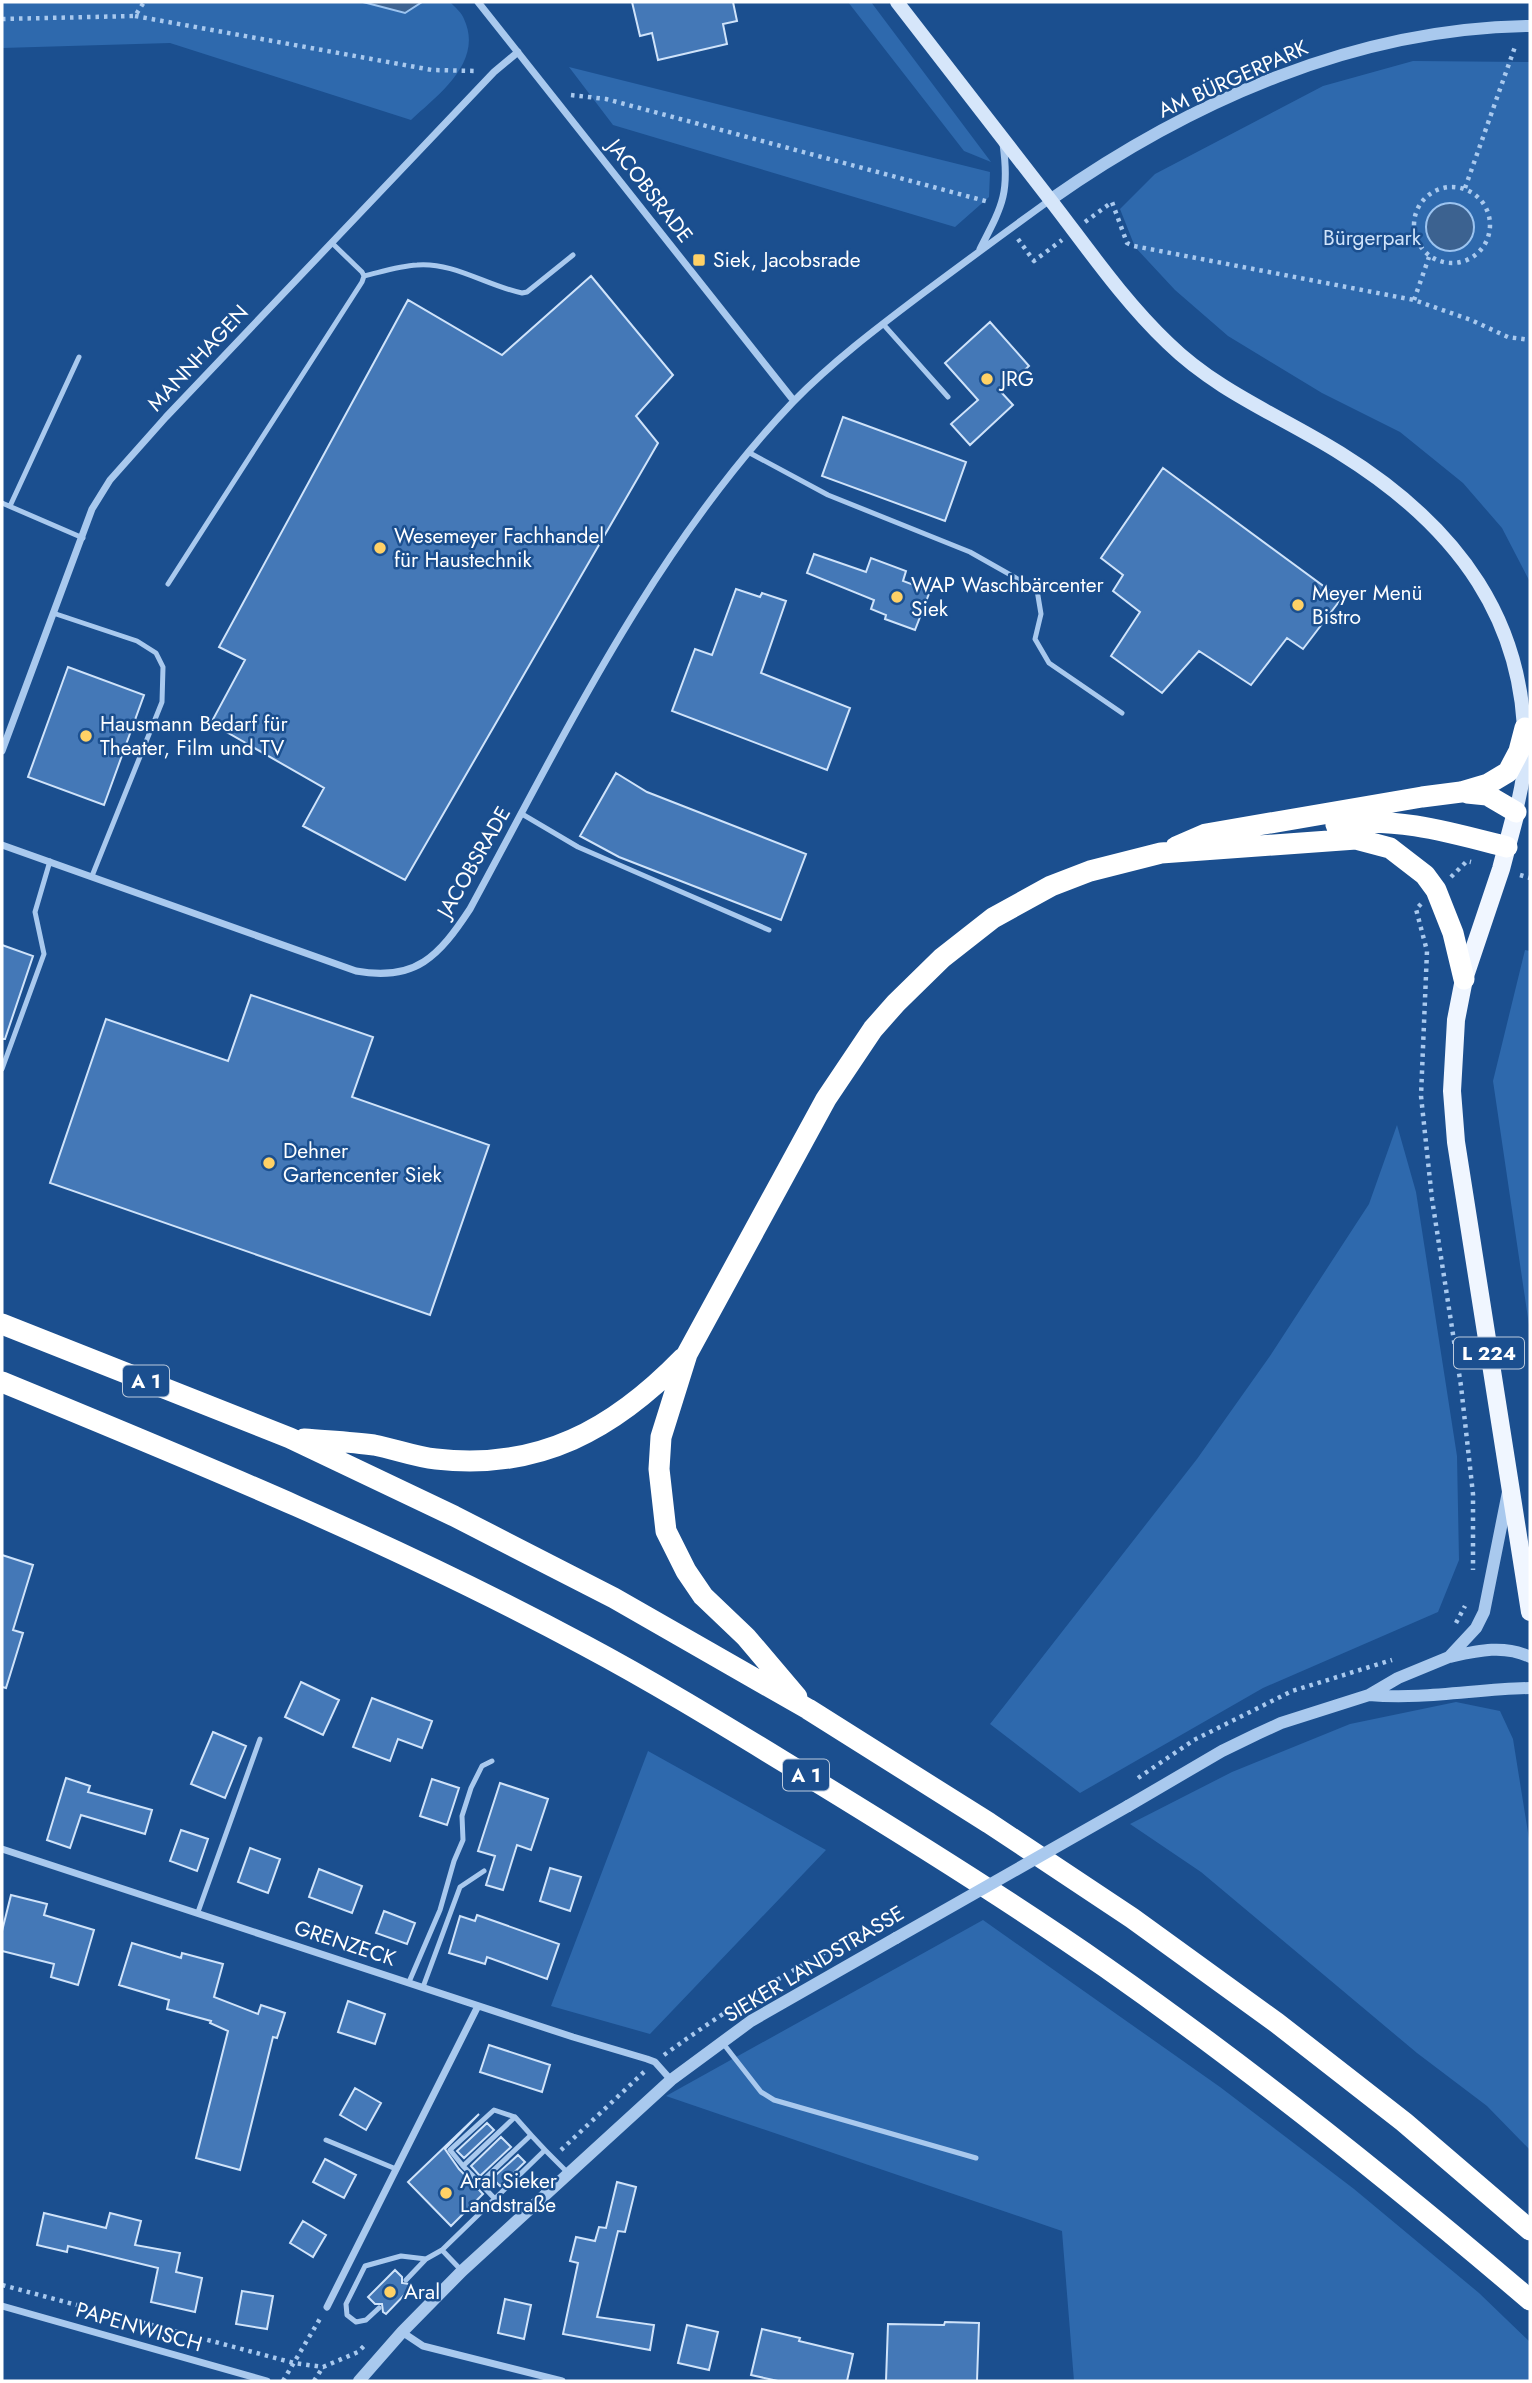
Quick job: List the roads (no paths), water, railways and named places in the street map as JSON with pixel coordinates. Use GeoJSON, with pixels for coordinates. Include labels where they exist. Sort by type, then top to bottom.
{"type":"FeatureCollection","features":[{"type":"Feature","properties":{"kind":"highway"},"geometry":{"type":"LineString","coordinates":[[808,1709],[746,1637],[703,1596],[685,1571],[666,1531],[659,1469],[661,1437],[687,1354],[826,1099],[873,1030],[912,986],[970,936],[1021,901],[1051,886],[1090,871],[1161,853],[1206,834],[1461,792],[1488,784],[1508,772],[1519,751],[1525,728]]}},
{"type":"Feature","properties":{"kind":"highway"},"geometry":{"type":"LineString","coordinates":[[1461,792],[1487,795],[1516,812]]}},
{"type":"Feature","properties":{"kind":"highway"},"geometry":{"type":"LineString","coordinates":[[1221,850],[1358,821],[1409,825],[1507,847]]}},
{"type":"Feature","properties":{"kind":"highway"},"geometry":{"type":"LineString","coordinates":[[1161,853],[1356,839],[1390,848],[1425,875],[1436,890],[1453,933],[1464,979]]}},
{"type":"Feature","properties":{"kind":"highway","name":"A 1"},"geometry":{"type":"LineString","coordinates":[[2,1324],[290,1438],[454,1516],[614,1598],[808,1709],[989,1822],[1132,1917],[1277,2023],[1404,2122],[1530,2230]]}},
{"type":"Feature","properties":{"kind":"highway"},"geometry":{"type":"LineString","coordinates":[[290,1438],[374,1446],[433,1459],[457,1461],[521,1456],[570,1442],[607,1422],[653,1390],[687,1354]]}},
{"type":"Feature","properties":{"kind":"highway","name":"A 1"},"geometry":{"type":"LineString","coordinates":[[2,1382],[262,1490],[426,1565],[584,1645],[713,1718],[910,1839],[1102,1965],[1243,2067],[1338,2141],[1431,2215],[1530,2300]]}},
{"type":"Feature","properties":{"kind":"main road","name":"L 224"},"geometry":{"type":"LineString","coordinates":[[897,2],[1111,280],[1148,324],[1189,363],[1225,389],[1306,432],[1395,489],[1445,538],[1483,588],[1510,648],[1521,689],[1525,728],[1524,767],[1507,847],[1464,979],[1456,1020],[1452,1063],[1456,1142],[1530,1612]]}},
{"type":"Feature","properties":{"kind":"street","name":"JACOBSRADE"},"geometry":{"type":"LineString","coordinates":[[478,2],[794,401]]}},
{"type":"Feature","properties":{"kind":"street","name":"AM BÜRGERPARK"},"geometry":{"type":"LineString","coordinates":[[1050,200],[1142,142],[1232,96],[1289,71],[1353,51],[1404,39],[1447,32],[1526,26]]}},
{"type":"Feature","properties":{"kind":"street","name":"MANNHAGEN"},"geometry":{"type":"LineString","coordinates":[[2,751],[92,509],[110,480],[166,417],[494,72],[517,52]]}},
{"type":"Feature","properties":{"kind":"street","name":"JACOBSRADE"},"geometry":{"type":"LineString","coordinates":[[978,253],[998,213],[1006,183],[1002,138]]}},
{"type":"Feature","properties":{"kind":"street","name":"JACOBSRADE"},"geometry":{"type":"LineString","coordinates":[[2,845],[356,971],[387,974],[420,965],[446,944],[470,909],[597,676],[635,612],[700,514],[748,452],[822,374],[883,324],[1050,200]]}},
{"type":"Feature","properties":{"kind":"street","name":"SIEKER LANDSTRASSE"},"geometry":{"type":"LineString","coordinates":[[1449,1657],[1476,1628],[1484,1612],[1509,1485]]}},
{"type":"Feature","properties":{"kind":"street","name":"SIEKER LANDSTRASSE"},"geometry":{"type":"LineString","coordinates":[[359,2381],[402,2332],[462,2271],[568,2173],[671,2080],[751,2021],[1222,1751],[1257,1734],[1281,1723],[1369,1695],[1398,1678],[1449,1657],[1503,1649],[1530,1657]]}},
{"type":"Feature","properties":{"kind":"street","name":"SIEKER LANDSTRASSE"},"geometry":{"type":"LineString","coordinates":[[1369,1695],[1401,1698],[1488,1689],[1530,1688]]}},
{"type":"Feature","properties":{"kind":"street","name":"GRENZECK"},"geometry":{"type":"LineString","coordinates":[[2,1849],[655,2062],[671,2080]]}},
{"type":"Feature","properties":{"kind":"street"},"geometry":{"type":"LineString","coordinates":[[327,2307],[478,2006]]}},
{"type":"Feature","properties":{"kind":"street","name":"PAPENWISCH"},"geometry":{"type":"LineString","coordinates":[[2,2306],[267,2381]]}},
{"type":"Feature","properties":{"kind":"street"},"geometry":{"type":"LineString","coordinates":[[402,2332],[423,2346],[541,2379],[562,2381]]}},
{"type":"Feature","properties":{"kind":"lane"},"geometry":{"type":"LineString","coordinates":[[332,243],[363,276]]}},
{"type":"Feature","properties":{"kind":"lane"},"geometry":{"type":"LineString","coordinates":[[168,584],[363,276],[418,265],[432,265],[522,293],[527,292],[573,254]]}},
{"type":"Feature","properties":{"kind":"lane"},"geometry":{"type":"LineString","coordinates":[[883,324],[948,397]]}},
{"type":"Feature","properties":{"kind":"lane"},"geometry":{"type":"LineString","coordinates":[[10,506],[79,357]]}},
{"type":"Feature","properties":{"kind":"lane"},"geometry":{"type":"LineString","coordinates":[[748,452],[828,495],[970,552],[1037,590],[1041,614],[1035,639],[1049,663],[1122,713]]}},
{"type":"Feature","properties":{"kind":"lane"},"geometry":{"type":"LineString","coordinates":[[2,503],[83,538]]}},
{"type":"Feature","properties":{"kind":"lane"},"geometry":{"type":"LineString","coordinates":[[53,613],[137,641],[156,653],[163,667],[162,702],[92,876]]}},
{"type":"Feature","properties":{"kind":"lane"},"geometry":{"type":"LineString","coordinates":[[522,814],[578,847],[769,930]]}},
{"type":"Feature","properties":{"kind":"lane"},"geometry":{"type":"LineString","coordinates":[[2,1069],[44,954],[34,912],[50,862]]}},
{"type":"Feature","properties":{"kind":"lane"},"geometry":{"type":"LineString","coordinates":[[198,1912],[222,1852],[260,1739]]}},
{"type":"Feature","properties":{"kind":"lane"},"geometry":{"type":"LineString","coordinates":[[409,1982],[440,1910],[463,1840],[462,1816],[471,1788],[482,1766],[492,1761]]}},
{"type":"Feature","properties":{"kind":"lane"},"geometry":{"type":"LineString","coordinates":[[423,1987],[460,1887],[484,1871]]}},
{"type":"Feature","properties":{"kind":"lane"},"geometry":{"type":"LineString","coordinates":[[722,2042],[761,2092],[775,2100],[976,2158]]}},
{"type":"Feature","properties":{"kind":"lane"},"geometry":{"type":"LineString","coordinates":[[495,2199],[450,2150],[494,2110],[514,2117],[568,2173]]}},
{"type":"Feature","properties":{"kind":"lane"},"geometry":{"type":"LineString","coordinates":[[463,2166],[514,2117]]}},
{"type":"Feature","properties":{"kind":"lane"},"geometry":{"type":"LineString","coordinates":[[480,2183],[531,2135]]}},
{"type":"Feature","properties":{"kind":"lane"},"geometry":{"type":"LineString","coordinates":[[326,2140],[396,2169]]}},
{"type":"Feature","properties":{"kind":"lane"},"geometry":{"type":"LineString","coordinates":[[406,2280],[426,2259],[442,2250],[545,2150]]}},
{"type":"Feature","properties":{"kind":"lane"},"geometry":{"type":"LineString","coordinates":[[442,2250],[462,2271]]}},
{"type":"Feature","properties":{"kind":"lane"},"geometry":{"type":"LineString","coordinates":[[379,2308],[366,2320],[356,2322],[347,2315],[346,2304],[365,2266],[401,2256],[426,2259]]}},
{"type":"Feature","properties":{"kind":"place","name":"Siek, Jacobsrade"},"geometry":{"type":"Point","coordinates":[699,260]}},
{"type":"Feature","properties":{"kind":"place","name":"JRG"},"geometry":{"type":"Point","coordinates":[987,379]}},
{"type":"Feature","properties":{"kind":"place","name":"Wesemeyer Fachhandel für Haustechnik"},"geometry":{"type":"Point","coordinates":[380,548]}},
{"type":"Feature","properties":{"kind":"place","name":"WAP Waschbärcenter Siek"},"geometry":{"type":"Point","coordinates":[897,597]}},
{"type":"Feature","properties":{"kind":"place","name":"Meyer Menü Bistro"},"geometry":{"type":"Point","coordinates":[1298,605]}},
{"type":"Feature","properties":{"kind":"place","name":"Hausmann Bedarf für Theater, Film und TV"},"geometry":{"type":"Point","coordinates":[86,736]}},
{"type":"Feature","properties":{"kind":"place","name":"Dehner Gartencenter Siek"},"geometry":{"type":"Point","coordinates":[269,1163]}},
{"type":"Feature","properties":{"kind":"place","name":"Aral Sieker Landstraße"},"geometry":{"type":"Point","coordinates":[446,2193]}},
{"type":"Feature","properties":{"kind":"place","name":"Aral"},"geometry":{"type":"Point","coordinates":[390,2292]}},
{"type":"Feature","properties":{"kind":"park label","name":"Bürgerpark"},"geometry":{"type":"Point","coordinates":[1372,238]}}]}
